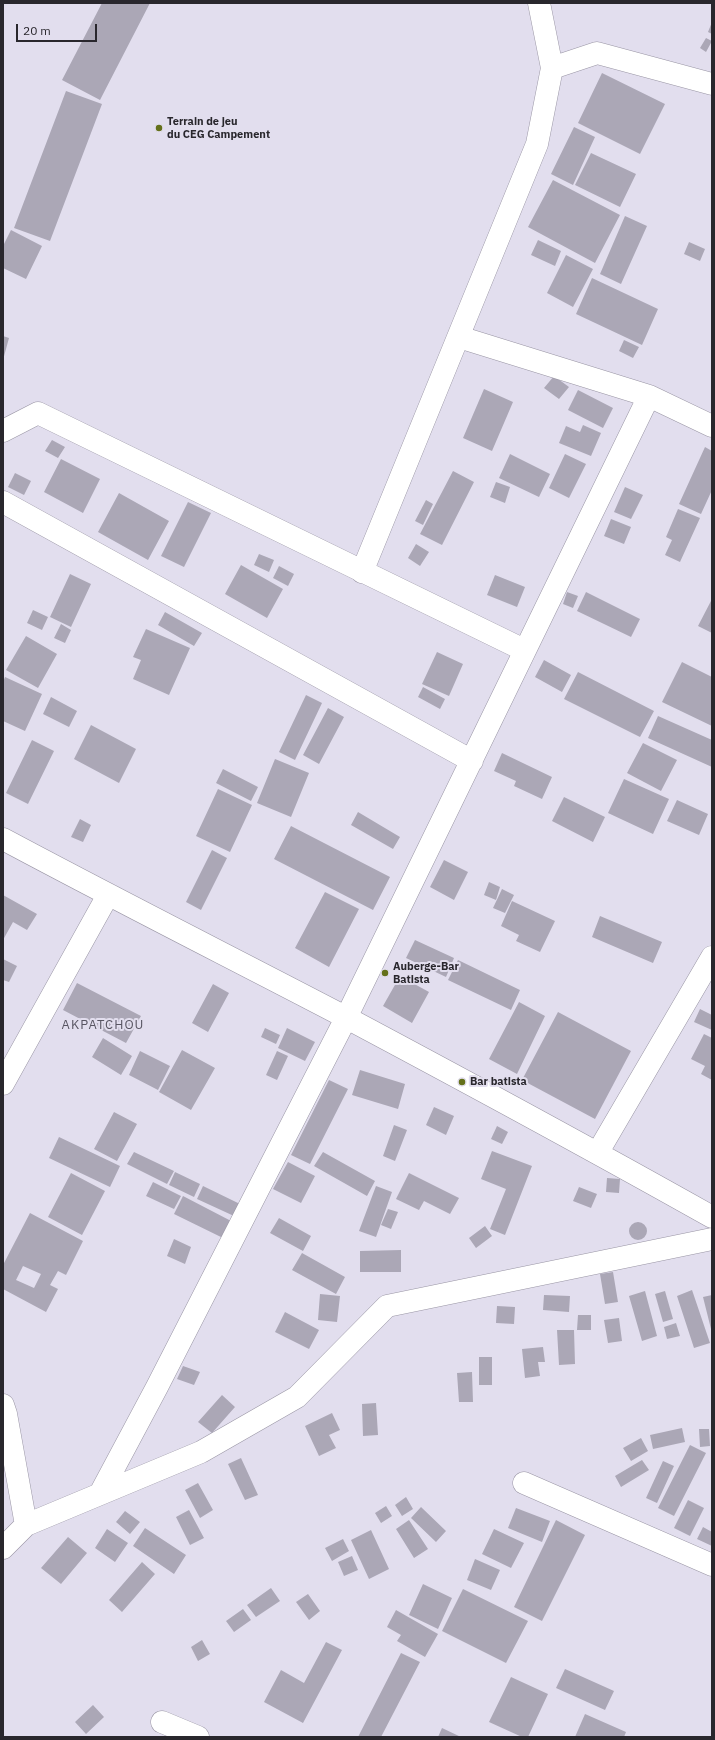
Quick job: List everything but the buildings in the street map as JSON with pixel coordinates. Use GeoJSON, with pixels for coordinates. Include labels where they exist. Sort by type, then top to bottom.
{"type":"FeatureCollection","features":[{"type":"Feature","properties":{"kind":"street"},"geometry":{"type":"LineString","coordinates":[[362,572],[537,144],[552,68],[539,3]]}},
{"type":"Feature","properties":{"kind":"street"},"geometry":{"type":"LineString","coordinates":[[552,68],[597,53],[712,84]]}},
{"type":"Feature","properties":{"kind":"street"},"geometry":{"type":"LineString","coordinates":[[459,337],[649,396],[712,426]]}},
{"type":"Feature","properties":{"kind":"street"},"geometry":{"type":"LineString","coordinates":[[101,1492],[157,1388],[346,1018],[649,396]]}},
{"type":"Feature","properties":{"kind":"street"},"geometry":{"type":"LineString","coordinates":[[3,431],[38,413],[524,650]]}},
{"type":"Feature","properties":{"kind":"street"},"geometry":{"type":"LineString","coordinates":[[3,502],[472,761]]}},
{"type":"Feature","properties":{"kind":"street"},"geometry":{"type":"LineString","coordinates":[[3,839],[346,1018],[598,1152],[712,1217]]}},
{"type":"Feature","properties":{"kind":"street"},"geometry":{"type":"LineString","coordinates":[[3,1084],[108,895]]}},
{"type":"Feature","properties":{"kind":"street"},"geometry":{"type":"LineString","coordinates":[[598,1152],[712,957]]}},
{"type":"Feature","properties":{"kind":"street"},"geometry":{"type":"LineString","coordinates":[[3,1548],[26,1525],[101,1492],[201,1452],[297,1397],[387,1306],[712,1239]]}},
{"type":"Feature","properties":{"kind":"street"},"geometry":{"type":"LineString","coordinates":[[3,1405],[6,1414],[26,1525]]}},
{"type":"Feature","properties":{"kind":"street"},"geometry":{"type":"LineString","coordinates":[[524,1483],[712,1565]]}},
{"type":"Feature","properties":{"kind":"street"},"geometry":{"type":"LineString","coordinates":[[162,1722],[198,1737]]}},
{"type":"Feature","properties":{"kind":"place","name":"Terrain de jeu du CEG Campement"},"geometry":{"type":"Point","coordinates":[159,128]}},
{"type":"Feature","properties":{"kind":"place","name":"Auberge-Bar Batista"},"geometry":{"type":"Point","coordinates":[385,973]}},
{"type":"Feature","properties":{"kind":"place","name":"Bar batista"},"geometry":{"type":"Point","coordinates":[462,1082]}},
{"type":"Feature","properties":{"kind":"district","name":"AKPATCHOU"},"geometry":{"type":"Point","coordinates":[103,1025]}}]}
